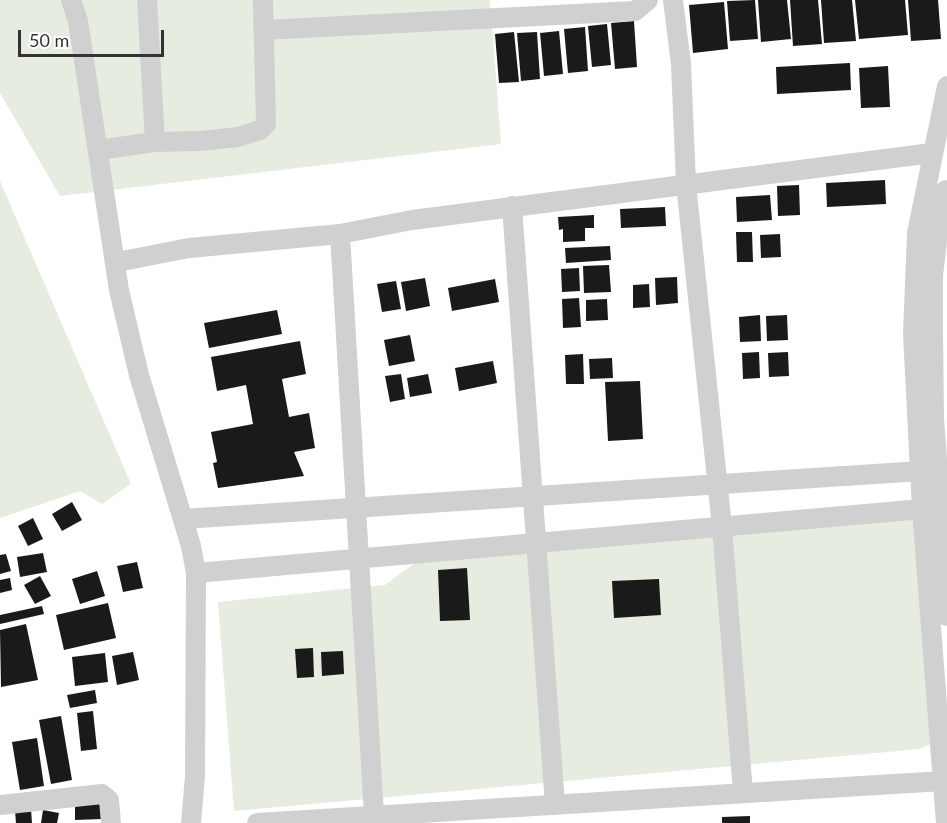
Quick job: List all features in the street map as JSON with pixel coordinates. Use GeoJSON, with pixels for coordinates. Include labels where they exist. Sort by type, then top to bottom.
{"type":"FeatureCollection","features":[{"type":"Feature","properties":{"kind":"street"},"geometry":{"type":"LineString","coordinates":[[71,0],[78,21],[117,262],[119,290],[138,375],[183,519],[196,573],[195,776],[191,823]]}},
{"type":"Feature","properties":{"kind":"street"},"geometry":{"type":"LineString","coordinates":[[147,0],[155,142]]}},
{"type":"Feature","properties":{"kind":"street"},"geometry":{"type":"LineString","coordinates":[[98,150],[155,142],[238,137],[249,135],[264,127],[266,114],[263,0]]}},
{"type":"Feature","properties":{"kind":"street"},"geometry":{"type":"LineString","coordinates":[[263,30],[635,11],[644,6],[648,0]]}},
{"type":"Feature","properties":{"kind":"street"},"geometry":{"type":"LineString","coordinates":[[673,0],[681,64],[686,184],[718,484],[743,794]]}},
{"type":"Feature","properties":{"kind":"street"},"geometry":{"type":"LineString","coordinates":[[946,823],[922,509],[913,334],[917,233],[947,86]]}},
{"type":"Feature","properties":{"kind":"street"},"geometry":{"type":"LineString","coordinates":[[117,262],[189,248],[340,234],[412,220],[512,206],[932,153]]}},
{"type":"Feature","properties":{"kind":"street"},"geometry":{"type":"LineString","coordinates":[[947,192],[936,233],[932,264],[939,334],[932,419],[947,614]]}},
{"type":"Feature","properties":{"kind":"street"},"geometry":{"type":"LineString","coordinates":[[512,206],[555,805]]}},
{"type":"Feature","properties":{"kind":"street"},"geometry":{"type":"LineString","coordinates":[[340,234],[354,508],[374,815]]}},
{"type":"Feature","properties":{"kind":"street"},"geometry":{"type":"LineString","coordinates":[[183,519],[921,471]]}},
{"type":"Feature","properties":{"kind":"street"},"geometry":{"type":"LineString","coordinates":[[196,573],[922,509]]}},
{"type":"Feature","properties":{"kind":"street"},"geometry":{"type":"LineString","coordinates":[[257,823],[943,781]]}},
{"type":"Feature","properties":{"kind":"street"},"geometry":{"type":"LineString","coordinates":[[0,806],[102,794],[109,800],[111,823]]}},
{"type":"Feature","properties":{"kind":"shaded area"},"geometry":{"type":"Polygon","coordinates":[[[0,0],[490,0],[501,144],[60,196],[0,93],[0,0]]]}},
{"type":"Feature","properties":{"kind":"shaded area"},"geometry":{"type":"Polygon","coordinates":[[[0,181],[131,484],[102,504],[80,491],[0,518],[0,181]]]}},
{"type":"Feature","properties":{"kind":"shaded area"},"geometry":{"type":"Polygon","coordinates":[[[917,519],[931,744],[920,749],[234,811],[218,602],[385,585],[419,560],[917,519]]]}},
{"type":"Feature","properties":{"kind":"building"},"geometry":{"type":"Polygon","coordinates":[[[755,0],[758,39],[730,41],[727,1],[755,0]]]}},
{"type":"Feature","properties":{"kind":"building"},"geometry":{"type":"Polygon","coordinates":[[[758,0],[787,0],[791,39],[761,42],[758,0]]]}},
{"type":"Feature","properties":{"kind":"building"},"geometry":{"type":"Polygon","coordinates":[[[790,0],[818,0],[822,44],[793,46],[790,0]]]}},
{"type":"Feature","properties":{"kind":"building"},"geometry":{"type":"Polygon","coordinates":[[[821,0],[852,0],[856,41],[824,43],[821,0]]]}},
{"type":"Feature","properties":{"kind":"building"},"geometry":{"type":"Polygon","coordinates":[[[855,0],[905,0],[908,35],[859,39],[855,0]]]}},
{"type":"Feature","properties":{"kind":"building"},"geometry":{"type":"Polygon","coordinates":[[[908,0],[938,0],[941,39],[911,41],[908,0]]]}},
{"type":"Feature","properties":{"kind":"building"},"geometry":{"type":"Polygon","coordinates":[[[724,2],[728,49],[693,53],[689,5],[724,2]]]}},
{"type":"Feature","properties":{"kind":"building"},"geometry":{"type":"Polygon","coordinates":[[[634,21],[637,67],[615,69],[611,23],[634,21]]]}},
{"type":"Feature","properties":{"kind":"building"},"geometry":{"type":"Polygon","coordinates":[[[607,24],[611,65],[592,67],[588,26],[607,24]]]}},
{"type":"Feature","properties":{"kind":"building"},"geometry":{"type":"Polygon","coordinates":[[[585,27],[588,71],[568,73],[564,29],[585,27]]]}},
{"type":"Feature","properties":{"kind":"building"},"geometry":{"type":"Polygon","coordinates":[[[559,31],[563,74],[544,76],[540,33],[559,31]]]}},
{"type":"Feature","properties":{"kind":"building"},"geometry":{"type":"Polygon","coordinates":[[[514,32],[519,82],[499,83],[495,34],[514,32]]]}},
{"type":"Feature","properties":{"kind":"building"},"geometry":{"type":"Polygon","coordinates":[[[537,32],[540,79],[521,81],[517,33],[537,32]]]}},
{"type":"Feature","properties":{"kind":"building"},"geometry":{"type":"Polygon","coordinates":[[[850,63],[851,90],[777,94],[776,67],[850,63]]]}},
{"type":"Feature","properties":{"kind":"building"},"geometry":{"type":"Polygon","coordinates":[[[888,66],[890,107],[861,108],[859,68],[888,66]]]}},
{"type":"Feature","properties":{"kind":"building"},"geometry":{"type":"Polygon","coordinates":[[[885,180],[886,204],[827,207],[826,183],[885,180]]]}},
{"type":"Feature","properties":{"kind":"building"},"geometry":{"type":"Polygon","coordinates":[[[799,185],[800,215],[778,216],[777,186],[799,185]]]}},
{"type":"Feature","properties":{"kind":"building"},"geometry":{"type":"Polygon","coordinates":[[[770,195],[772,220],[737,222],[736,197],[770,195]]]}},
{"type":"Feature","properties":{"kind":"building"},"geometry":{"type":"Polygon","coordinates":[[[665,207],[666,226],[621,228],[620,209],[665,207]]]}},
{"type":"Feature","properties":{"kind":"building"},"geometry":{"type":"Polygon","coordinates":[[[594,215],[594,228],[585,228],[585,241],[563,242],[563,229],[559,230],[558,217],[594,215]]]}},
{"type":"Feature","properties":{"kind":"building"},"geometry":{"type":"Polygon","coordinates":[[[736,232],[752,232],[753,262],[737,262],[736,232]]]}},
{"type":"Feature","properties":{"kind":"building"},"geometry":{"type":"Polygon","coordinates":[[[780,234],[781,257],[761,258],[760,235],[780,234]]]}},
{"type":"Feature","properties":{"kind":"building"},"geometry":{"type":"Polygon","coordinates":[[[610,246],[611,260],[566,263],[565,248],[610,246]]]}},
{"type":"Feature","properties":{"kind":"building"},"geometry":{"type":"Polygon","coordinates":[[[609,265],[611,292],[584,293],[583,266],[609,265]]]}},
{"type":"Feature","properties":{"kind":"building"},"geometry":{"type":"Polygon","coordinates":[[[579,268],[580,291],[562,292],[561,269],[579,268]]]}},
{"type":"Feature","properties":{"kind":"building"},"geometry":{"type":"Polygon","coordinates":[[[677,277],[678,303],[656,305],[655,278],[677,277]]]}},
{"type":"Feature","properties":{"kind":"building"},"geometry":{"type":"Polygon","coordinates":[[[425,278],[430,306],[406,311],[401,282],[425,278]]]}},
{"type":"Feature","properties":{"kind":"building"},"geometry":{"type":"Polygon","coordinates":[[[495,279],[499,302],[452,311],[448,288],[495,279]]]}},
{"type":"Feature","properties":{"kind":"building"},"geometry":{"type":"Polygon","coordinates":[[[396,281],[401,309],[382,312],[377,284],[396,281]]]}},
{"type":"Feature","properties":{"kind":"building"},"geometry":{"type":"Polygon","coordinates":[[[649,284],[650,307],[633,308],[633,285],[649,284]]]}},
{"type":"Feature","properties":{"kind":"building"},"geometry":{"type":"Polygon","coordinates":[[[579,298],[581,327],[563,328],[562,299],[579,298]]]}},
{"type":"Feature","properties":{"kind":"building"},"geometry":{"type":"Polygon","coordinates":[[[607,299],[608,320],[586,321],[586,300],[607,299]]]}},
{"type":"Feature","properties":{"kind":"building"},"geometry":{"type":"Polygon","coordinates":[[[277,310],[282,334],[209,348],[204,323],[277,310]]]}},
{"type":"Feature","properties":{"kind":"building"},"geometry":{"type":"Polygon","coordinates":[[[760,315],[761,341],[740,342],[739,317],[760,315]]]}},
{"type":"Feature","properties":{"kind":"building"},"geometry":{"type":"Polygon","coordinates":[[[787,315],[788,340],[767,341],[766,316],[787,315]]]}},
{"type":"Feature","properties":{"kind":"building"},"geometry":{"type":"Polygon","coordinates":[[[410,335],[415,361],[389,366],[384,340],[410,335]]]}},
{"type":"Feature","properties":{"kind":"building"},"geometry":{"type":"Polygon","coordinates":[[[300,341],[306,374],[282,379],[289,417],[309,413],[315,448],[294,452],[304,476],[218,488],[213,463],[217,462],[211,432],[253,424],[246,385],[217,391],[211,357],[300,341]]]}},
{"type":"Feature","properties":{"kind":"building"},"geometry":{"type":"Polygon","coordinates":[[[759,352],[760,378],[743,379],[742,353],[759,352]]]}},
{"type":"Feature","properties":{"kind":"building"},"geometry":{"type":"Polygon","coordinates":[[[788,352],[789,376],[769,377],[768,353],[788,352]]]}},
{"type":"Feature","properties":{"kind":"building"},"geometry":{"type":"Polygon","coordinates":[[[583,354],[584,384],[566,384],[565,355],[583,354]]]}},
{"type":"Feature","properties":{"kind":"building"},"geometry":{"type":"Polygon","coordinates":[[[612,358],[613,378],[590,379],[589,359],[612,358]]]}},
{"type":"Feature","properties":{"kind":"building"},"geometry":{"type":"Polygon","coordinates":[[[493,361],[497,383],[459,391],[455,368],[493,361]]]}},
{"type":"Feature","properties":{"kind":"building"},"geometry":{"type":"Polygon","coordinates":[[[401,374],[405,399],[390,402],[385,376],[401,374]]]}},
{"type":"Feature","properties":{"kind":"building"},"geometry":{"type":"Polygon","coordinates":[[[428,374],[432,393],[410,397],[407,378],[428,374]]]}},
{"type":"Feature","properties":{"kind":"building"},"geometry":{"type":"Polygon","coordinates":[[[640,381],[643,439],[608,441],[605,382],[640,381]]]}},
{"type":"Feature","properties":{"kind":"building"},"geometry":{"type":"Polygon","coordinates":[[[72,502],[82,520],[62,531],[52,514],[72,502]]]}},
{"type":"Feature","properties":{"kind":"building"},"geometry":{"type":"Polygon","coordinates":[[[33,518],[43,539],[28,546],[18,526],[33,518]]]}},
{"type":"Feature","properties":{"kind":"building"},"geometry":{"type":"Polygon","coordinates":[[[43,553],[47,572],[20,577],[17,557],[43,553]]]}},
{"type":"Feature","properties":{"kind":"building"},"geometry":{"type":"Polygon","coordinates":[[[6,554],[11,571],[0,574],[0,555],[6,554]]]}},
{"type":"Feature","properties":{"kind":"building"},"geometry":{"type":"Polygon","coordinates":[[[137,562],[143,588],[123,592],[117,566],[137,562]]]}},
{"type":"Feature","properties":{"kind":"building"},"geometry":{"type":"Polygon","coordinates":[[[467,568],[470,620],[440,621],[438,570],[467,568]]]}},
{"type":"Feature","properties":{"kind":"building"},"geometry":{"type":"Polygon","coordinates":[[[97,571],[105,596],[80,604],[72,579],[97,571]]]}},
{"type":"Feature","properties":{"kind":"building"},"geometry":{"type":"Polygon","coordinates":[[[40,576],[51,596],[35,604],[24,585],[40,576]]]}},
{"type":"Feature","properties":{"kind":"building"},"geometry":{"type":"Polygon","coordinates":[[[10,578],[12,590],[0,593],[0,580],[10,578]]]}},
{"type":"Feature","properties":{"kind":"building"},"geometry":{"type":"Polygon","coordinates":[[[659,579],[661,615],[614,618],[612,581],[659,579]]]}},
{"type":"Feature","properties":{"kind":"building"},"geometry":{"type":"Polygon","coordinates":[[[108,603],[116,638],[64,650],[56,615],[108,603]]]}},
{"type":"Feature","properties":{"kind":"building"},"geometry":{"type":"Polygon","coordinates":[[[42,606],[44,614],[0,624],[0,615],[42,606]]]}},
{"type":"Feature","properties":{"kind":"building"},"geometry":{"type":"Polygon","coordinates":[[[26,624],[38,680],[1,687],[0,630],[26,624]]]}},
{"type":"Feature","properties":{"kind":"building"},"geometry":{"type":"Polygon","coordinates":[[[313,648],[314,677],[297,678],[295,649],[313,648]]]}},
{"type":"Feature","properties":{"kind":"building"},"geometry":{"type":"Polygon","coordinates":[[[343,651],[344,674],[322,676],[321,652],[343,651]]]}},
{"type":"Feature","properties":{"kind":"building"},"geometry":{"type":"Polygon","coordinates":[[[133,652],[139,680],[117,685],[112,656],[133,652]]]}},
{"type":"Feature","properties":{"kind":"building"},"geometry":{"type":"Polygon","coordinates":[[[105,653],[108,682],[75,686],[72,657],[105,653]]]}},
{"type":"Feature","properties":{"kind":"building"},"geometry":{"type":"Polygon","coordinates":[[[95,690],[97,703],[70,708],[67,695],[95,690]]]}},
{"type":"Feature","properties":{"kind":"building"},"geometry":{"type":"Polygon","coordinates":[[[93,711],[97,749],[81,751],[77,713],[93,711]]]}},
{"type":"Feature","properties":{"kind":"building"},"geometry":{"type":"Polygon","coordinates":[[[61,716],[72,780],[51,784],[39,720],[61,716]]]}},
{"type":"Feature","properties":{"kind":"building"},"geometry":{"type":"Polygon","coordinates":[[[37,738],[44,786],[20,790],[12,742],[37,738]]]}},
{"type":"Feature","properties":{"kind":"building"},"geometry":{"type":"Polygon","coordinates":[[[75,800],[102,800],[102,819],[75,820],[75,800]]]}},
{"type":"Feature","properties":{"kind":"building"},"geometry":{"type":"Polygon","coordinates":[[[31,809],[32,823],[16,823],[15,811],[31,809]]]}},
{"type":"Feature","properties":{"kind":"building"},"geometry":{"type":"Polygon","coordinates":[[[43,810],[59,813],[57,823],[41,823],[43,810]]]}},
{"type":"Feature","properties":{"kind":"building"},"geometry":{"type":"Polygon","coordinates":[[[750,816],[750,823],[722,823],[722,817],[750,816]]]}}]}
